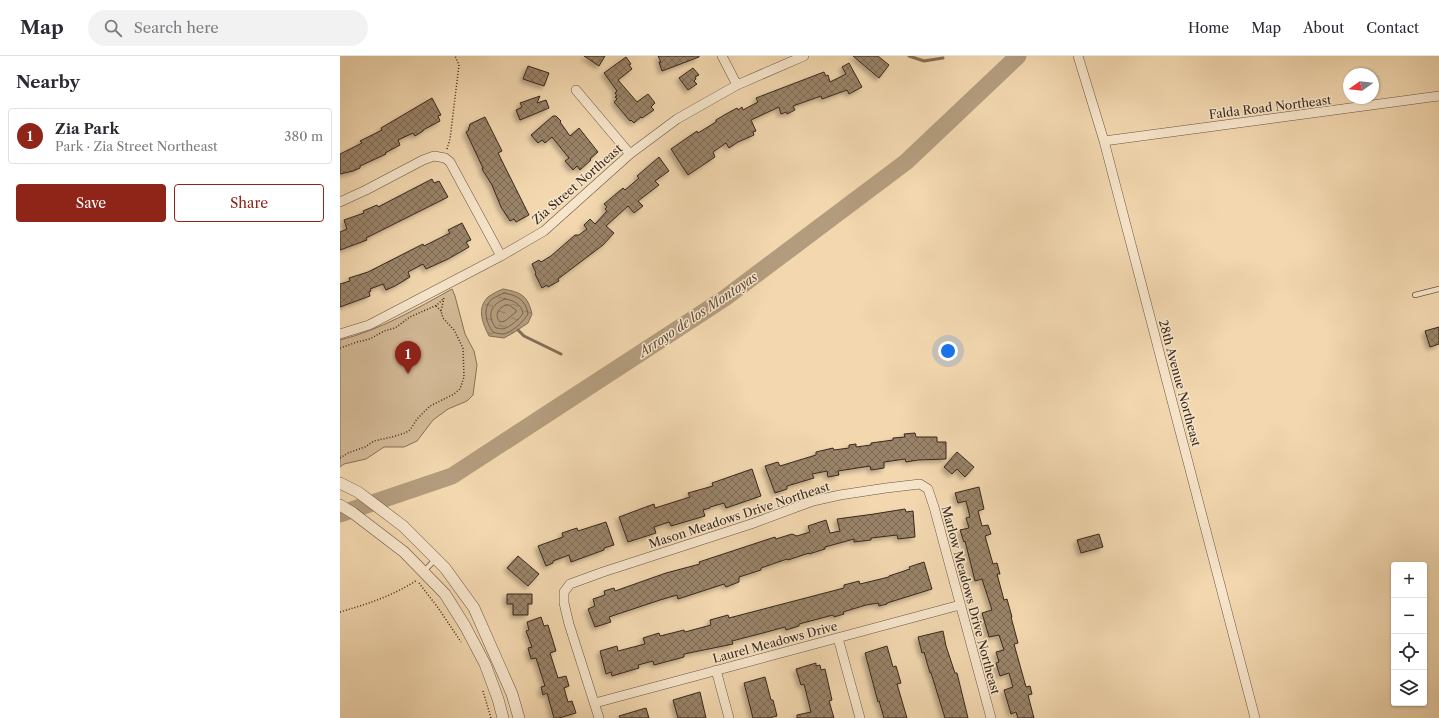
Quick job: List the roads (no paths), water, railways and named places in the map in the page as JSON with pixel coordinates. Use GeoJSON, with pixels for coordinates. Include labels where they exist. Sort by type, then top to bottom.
{"type":"FeatureCollection","features":[{"type":"Feature","properties":{"kind":"street"},"geometry":{"type":"LineString","coordinates":[[722,56],[737,85]]}},
{"type":"Feature","properties":{"kind":"street","name":"Zia Street Northeast"},"geometry":{"type":"LineString","coordinates":[[340,334],[369,325],[501,256],[544,231],[630,154],[677,119],[737,85],[804,56]]}},
{"type":"Feature","properties":{"kind":"street","name":"28th Avenue Northeast"},"geometry":{"type":"LineString","coordinates":[[1078,56],[1104,140],[1255,718]]}},
{"type":"Feature","properties":{"kind":"street"},"geometry":{"type":"LineString","coordinates":[[576,90],[630,154]]}},
{"type":"Feature","properties":{"kind":"street","name":"Falda Road Northeast"},"geometry":{"type":"LineString","coordinates":[[1104,140],[1439,96]]}},
{"type":"Feature","properties":{"kind":"street"},"geometry":{"type":"LineString","coordinates":[[340,202],[423,160],[434,156],[443,158],[450,162],[501,256]]}},
{"type":"Feature","properties":{"kind":"street"},"geometry":{"type":"LineString","coordinates":[[340,483],[358,492],[403,526],[445,568],[474,608],[512,694],[519,718]]}},
{"type":"Feature","properties":{"kind":"street","name":"Mason Meadows Drive Northeast"},"geometry":{"type":"LineString","coordinates":[[595,703],[569,624],[564,603],[564,592],[570,584],[751,524],[812,501],[840,495],[920,484],[928,489]]}},
{"type":"Feature","properties":{"kind":"street","name":"Marlow Meadows Drive Northeast"},"geometry":{"type":"LineString","coordinates":[[928,489],[991,718]]}},
{"type":"Feature","properties":{"kind":"street"},"geometry":{"type":"LineString","coordinates":[[342,506],[404,552],[445,594],[465,626],[485,664],[498,699],[503,718]]}},
{"type":"Feature","properties":{"kind":"street","name":"Laurel Meadows Drive"},"geometry":{"type":"LineString","coordinates":[[595,703],[960,606]]}},
{"type":"Feature","properties":{"kind":"street"},"geometry":{"type":"LineString","coordinates":[[838,638],[860,718]]}},
{"type":"Feature","properties":{"kind":"street"},"geometry":{"type":"LineString","coordinates":[[716,670],[729,718]]}},
{"type":"Feature","properties":{"kind":"street"},"geometry":{"type":"LineString","coordinates":[[595,703],[600,718]]}},
{"type":"Feature","properties":{"kind":"lane"},"geometry":{"type":"LineString","coordinates":[[1415,295],[1439,289]]}},
{"type":"Feature","properties":{"kind":"lane"},"geometry":{"type":"LineString","coordinates":[[423,572],[436,559]]}},
{"type":"Feature","properties":{"kind":"water"},"geometry":{"type":"Polygon","coordinates":[[[503,289],[519,293],[523,296],[528,303],[532,314],[528,323],[504,338],[489,336],[483,322],[481,311],[482,306],[488,297],[503,289]]]}},
{"type":"Feature","properties":{"kind":"waterway"},"geometry":{"type":"LineString","coordinates":[[909,56],[924,61],[943,58]]}},
{"type":"Feature","properties":{"kind":"waterway","name":"Arroyo de los Montoyas"},"geometry":{"type":"LineString","coordinates":[[340,514],[452,476],[725,298],[906,162],[1018,56]]}},
{"type":"Feature","properties":{"kind":"waterway"},"geometry":{"type":"LineString","coordinates":[[518,330],[524,336],[561,354]]}},
{"type":"Feature","properties":{"kind":"place","name":"Zia Park"},"geometry":{"type":"Point","coordinates":[408,374]}}]}
